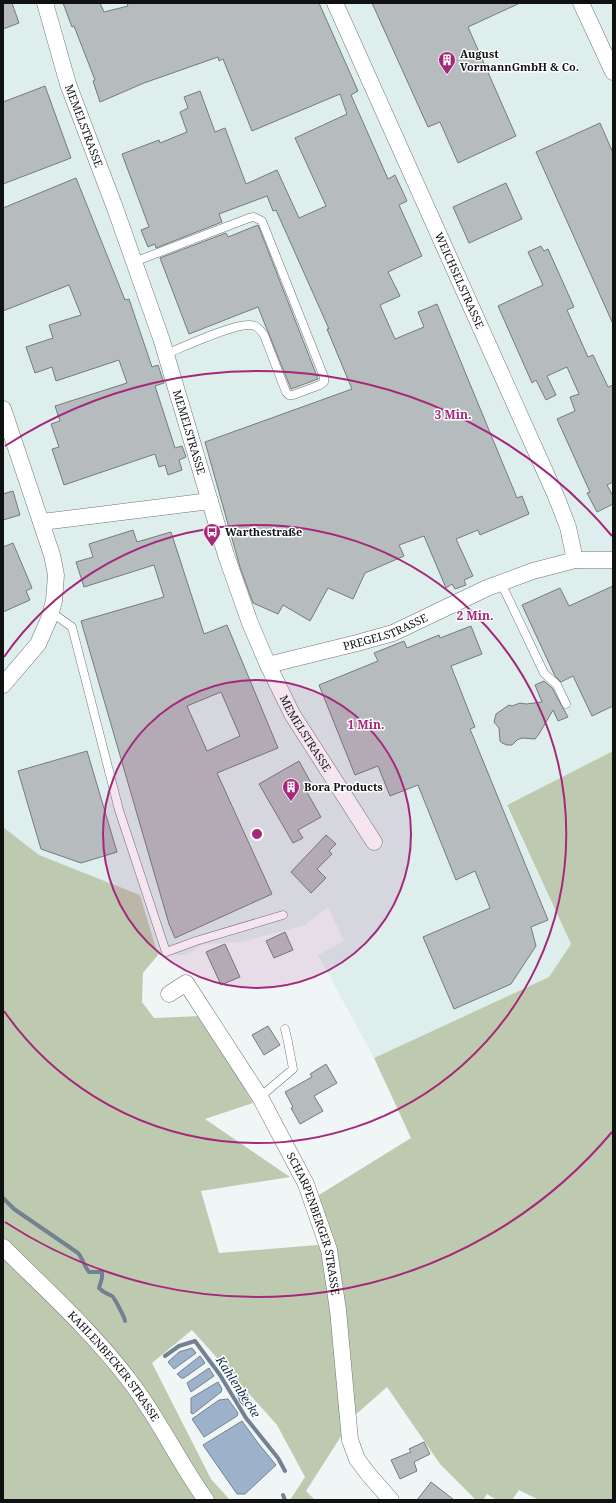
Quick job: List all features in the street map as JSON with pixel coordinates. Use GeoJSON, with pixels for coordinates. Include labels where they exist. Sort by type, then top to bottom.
{"type":"FeatureCollection","features":[{"type":"Feature","properties":{"kind":"street","name":"MEMELSTRASSE"},"geometry":{"type":"LineString","coordinates":[[45,3],[68,84],[134,262],[166,354],[226,555],[250,623],[268,665],[292,714],[374,842]]}},
{"type":"Feature","properties":{"kind":"street","name":"WEICHSELSTRASSE"},"geometry":{"type":"LineString","coordinates":[[335,3],[556,496],[568,527],[575,560]]}},
{"type":"Feature","properties":{"kind":"street"},"geometry":{"type":"LineString","coordinates":[[581,3],[613,72]]}},
{"type":"Feature","properties":{"kind":"street"},"geometry":{"type":"LineString","coordinates":[[3,409],[42,522],[52,555],[56,575],[54,601],[38,644],[3,685]]}},
{"type":"Feature","properties":{"kind":"street"},"geometry":{"type":"LineString","coordinates":[[42,522],[210,501]]}},
{"type":"Feature","properties":{"kind":"street","name":"PREGELSTRASSE"},"geometry":{"type":"LineString","coordinates":[[268,665],[394,633],[501,583],[533,571],[575,560],[613,560]]}},
{"type":"Feature","properties":{"kind":"street","name":"SCHARPENBERGER STRASSE"},"geometry":{"type":"LineString","coordinates":[[169,994],[186,983],[260,1097],[306,1184],[329,1250],[338,1310],[350,1440],[357,1458],[391,1500]]}},
{"type":"Feature","properties":{"kind":"street","name":"KAHLENBECKER STRASSE"},"geometry":{"type":"LineString","coordinates":[[3,1247],[55,1296],[129,1380],[156,1421],[188,1476],[206,1500]]}},
{"type":"Feature","properties":{"kind":"lane"},"geometry":{"type":"LineString","coordinates":[[134,262],[249,218],[262,221],[324,377],[324,382],[320,385],[293,395],[289,395],[286,392],[264,335],[258,328],[248,324],[226,330],[166,354]]}},
{"type":"Feature","properties":{"kind":"lane"},"geometry":{"type":"LineString","coordinates":[[501,583],[544,673],[558,685],[566,704]]}},
{"type":"Feature","properties":{"kind":"lane"},"geometry":{"type":"LineString","coordinates":[[51,612],[72,627],[119,810],[166,952],[196,941],[283,915]]}},
{"type":"Feature","properties":{"kind":"lane"},"geometry":{"type":"LineString","coordinates":[[260,1097],[293,1069],[284,1029]]}},
{"type":"Feature","properties":{"kind":"shaded area"},"geometry":{"type":"Polygon","coordinates":[[[3,3],[613,3],[613,751],[506,805],[571,944],[549,977],[374,1058],[318,955],[344,941],[328,907],[305,925],[241,942],[204,944],[186,955],[158,955],[140,895],[39,855],[3,827],[3,3]]]}},
{"type":"Feature","properties":{"kind":"green space"},"geometry":{"type":"Polygon","coordinates":[[[613,751],[613,1500],[539,1500],[519,1490],[512,1500],[497,1500],[487,1494],[483,1500],[476,1500],[440,1464],[387,1387],[354,1416],[306,1491],[315,1500],[290,1500],[305,1477],[277,1425],[192,1330],[152,1363],[211,1479],[230,1500],[3,1500],[3,827],[39,855],[140,895],[158,955],[143,973],[142,1002],[154,1018],[200,1016],[253,1103],[205,1119],[290,1177],[201,1191],[219,1253],[329,1244],[319,1195],[411,1138],[374,1058],[549,977],[571,944],[507,805],[613,751]]]}},
{"type":"Feature","properties":{"kind":"water"},"geometry":{"type":"Polygon","coordinates":[[[192,1348],[196,1353],[174,1369],[168,1362],[179,1352],[192,1348]]]}},
{"type":"Feature","properties":{"kind":"water"},"geometry":{"type":"Polygon","coordinates":[[[200,1356],[205,1363],[184,1378],[181,1378],[177,1374],[200,1356]]]}},
{"type":"Feature","properties":{"kind":"water"},"geometry":{"type":"Polygon","coordinates":[[[209,1368],[214,1376],[191,1392],[187,1383],[209,1368]]]}},
{"type":"Feature","properties":{"kind":"water"},"geometry":{"type":"Polygon","coordinates":[[[218,1382],[222,1389],[221,1392],[193,1414],[191,1413],[191,1398],[218,1382]]]}},
{"type":"Feature","properties":{"kind":"water"},"geometry":{"type":"Polygon","coordinates":[[[243,1392],[247,1394],[250,1400],[247,1408],[240,1402],[237,1394],[243,1392]]]}},
{"type":"Feature","properties":{"kind":"water"},"geometry":{"type":"Polygon","coordinates":[[[228,1399],[238,1413],[237,1416],[204,1437],[192,1419],[219,1400],[228,1399]]]}},
{"type":"Feature","properties":{"kind":"water"},"geometry":{"type":"Polygon","coordinates":[[[242,1421],[276,1465],[245,1494],[237,1494],[203,1445],[242,1421]]]}},
{"type":"Feature","properties":{"kind":"building"},"geometry":{"type":"Polygon","coordinates":[[[3,3],[12,3],[19,23],[3,29],[3,3]]]}},
{"type":"Feature","properties":{"kind":"building"},"geometry":{"type":"Polygon","coordinates":[[[63,3],[100,3],[104,12],[128,6],[127,3],[319,3],[358,91],[351,95],[388,179],[395,175],[407,201],[399,205],[422,256],[388,272],[400,296],[380,305],[395,339],[424,327],[418,312],[437,304],[517,498],[522,496],[529,514],[480,535],[478,530],[456,539],[473,576],[464,580],[466,585],[455,589],[452,584],[446,588],[424,536],[399,545],[404,556],[365,573],[353,599],[328,588],[310,621],[283,605],[278,614],[253,603],[240,567],[205,442],[352,389],[327,329],[329,329],[276,210],[273,211],[267,196],[219,214],[222,222],[156,248],[155,244],[148,247],[141,230],[149,227],[122,154],[159,140],[160,143],[187,132],[180,112],[188,108],[184,97],[200,91],[215,132],[225,128],[246,184],[277,170],[299,218],[326,206],[295,138],[347,114],[340,94],[252,131],[223,59],[219,61],[218,57],[144,83],[100,102],[93,81],[95,80],[74,26],[72,27],[63,3]]]}},
{"type":"Feature","properties":{"kind":"building","name":"August VormannGmbH & Co."},"geometry":{"type":"Polygon","coordinates":[[[372,3],[520,3],[468,27],[516,136],[458,163],[440,122],[428,127],[372,3]]]}},
{"type":"Feature","properties":{"kind":"building"},"geometry":{"type":"Polygon","coordinates":[[[45,86],[71,158],[3,184],[3,102],[45,86]]]}},
{"type":"Feature","properties":{"kind":"building"},"geometry":{"type":"Polygon","coordinates":[[[600,123],[613,153],[613,324],[536,152],[600,123]]]}},
{"type":"Feature","properties":{"kind":"building"},"geometry":{"type":"Polygon","coordinates":[[[76,178],[125,300],[129,299],[152,367],[158,365],[164,383],[155,386],[175,448],[182,446],[186,457],[179,460],[182,470],[168,475],[165,465],[159,467],[155,454],[64,485],[52,449],[59,447],[51,424],[60,421],[55,406],[127,383],[119,360],[56,381],[52,367],[35,373],[26,347],[53,338],[49,325],[81,315],[69,285],[3,311],[3,208],[76,178]]]}},
{"type":"Feature","properties":{"kind":"building"},"geometry":{"type":"Polygon","coordinates":[[[506,183],[522,219],[469,243],[453,207],[506,183]]]}},
{"type":"Feature","properties":{"kind":"building"},"geometry":{"type":"Polygon","coordinates":[[[258,225],[318,379],[291,389],[258,307],[189,334],[160,258],[226,233],[228,237],[258,225]]]}},
{"type":"Feature","properties":{"kind":"building"},"geometry":{"type":"Polygon","coordinates":[[[541,246],[544,251],[548,249],[574,307],[567,310],[588,357],[593,355],[608,387],[613,385],[613,482],[607,485],[613,496],[613,504],[597,512],[587,493],[590,492],[557,419],[575,411],[570,397],[579,394],[567,367],[547,376],[556,395],[546,400],[536,380],[532,383],[498,306],[543,285],[528,252],[541,246]]]}},
{"type":"Feature","properties":{"kind":"building"},"geometry":{"type":"Polygon","coordinates":[[[13,491],[20,515],[3,520],[3,494],[13,491]]]}},
{"type":"Feature","properties":{"kind":"building"},"geometry":{"type":"Polygon","coordinates":[[[133,530],[137,542],[171,532],[204,634],[227,625],[278,748],[217,773],[272,894],[175,938],[169,924],[81,621],[164,597],[154,565],[84,587],[76,562],[93,557],[89,544],[133,530]],[[221,692],[187,706],[207,751],[240,736],[221,692]]]}},
{"type":"Feature","properties":{"kind":"building"},"geometry":{"type":"Polygon","coordinates":[[[13,543],[32,588],[26,591],[30,600],[3,612],[3,547],[13,543]]]}},
{"type":"Feature","properties":{"kind":"building"},"geometry":{"type":"Polygon","coordinates":[[[613,586],[613,706],[592,716],[573,676],[561,682],[555,676],[522,605],[560,588],[569,606],[613,586]]]}},
{"type":"Feature","properties":{"kind":"building"},"geometry":{"type":"Polygon","coordinates":[[[471,626],[482,654],[451,666],[475,727],[470,729],[548,920],[531,927],[536,946],[511,984],[454,1009],[423,937],[490,908],[475,871],[456,880],[418,785],[390,796],[378,766],[355,775],[319,685],[378,661],[374,653],[404,641],[407,648],[439,635],[440,638],[471,626]]]}},
{"type":"Feature","properties":{"kind":"building"},"geometry":{"type":"Polygon","coordinates":[[[544,681],[552,688],[568,717],[558,721],[553,710],[535,739],[522,738],[517,740],[512,745],[502,743],[500,741],[499,728],[494,722],[496,714],[509,705],[512,706],[520,703],[526,704],[542,702],[535,685],[544,681]]]}},
{"type":"Feature","properties":{"kind":"building"},"geometry":{"type":"Polygon","coordinates":[[[87,751],[117,852],[81,863],[41,849],[18,771],[87,751]]]}},
{"type":"Feature","properties":{"kind":"building","name":"Bora Products"},"geometry":{"type":"Polygon","coordinates":[[[299,761],[311,783],[304,787],[321,817],[298,830],[303,838],[293,843],[259,784],[299,761]]]}},
{"type":"Feature","properties":{"kind":"building"},"geometry":{"type":"Polygon","coordinates":[[[326,835],[336,844],[329,851],[332,854],[317,869],[326,878],[311,893],[291,872],[326,835]]]}},
{"type":"Feature","properties":{"kind":"building"},"geometry":{"type":"Polygon","coordinates":[[[285,932],[293,950],[274,958],[266,941],[285,932]]]}},
{"type":"Feature","properties":{"kind":"building"},"geometry":{"type":"Polygon","coordinates":[[[225,944],[240,977],[221,985],[206,952],[225,944]]]}},
{"type":"Feature","properties":{"kind":"building"},"geometry":{"type":"Polygon","coordinates":[[[268,1026],[280,1045],[264,1055],[252,1035],[268,1026]]]}},
{"type":"Feature","properties":{"kind":"building"},"geometry":{"type":"Polygon","coordinates":[[[326,1064],[337,1083],[314,1096],[323,1111],[300,1124],[291,1108],[293,1107],[285,1092],[312,1077],[310,1074],[326,1064]]]}},
{"type":"Feature","properties":{"kind":"building"},"geometry":{"type":"Polygon","coordinates":[[[424,1442],[430,1454],[414,1462],[417,1471],[400,1479],[391,1460],[411,1452],[409,1449],[424,1442]]]}},
{"type":"Feature","properties":{"kind":"building"},"geometry":{"type":"Polygon","coordinates":[[[431,1482],[454,1500],[417,1500],[431,1482]]]}},
{"type":"Feature","properties":{"kind":"waterway","name":"Kahlenbecke"},"geometry":{"type":"LineString","coordinates":[[3,1198],[14,1209],[78,1253],[89,1272],[102,1272],[99,1288],[113,1297],[125,1321]]}},
{"type":"Feature","properties":{"kind":"waterway","name":"Kahlenbecke"},"geometry":{"type":"LineString","coordinates":[[165,1356],[179,1346],[195,1341],[220,1375],[246,1418],[278,1458],[285,1471]]}},
{"type":"Feature","properties":{"kind":"waterway","name":"Kahlenbecke"},"geometry":{"type":"LineString","coordinates":[[283,1495],[285,1500]]}},
{"type":"Feature","properties":{"kind":"place","name":"August VormannGmbH & Co."},"geometry":{"type":"Point","coordinates":[447,75]}},
{"type":"Feature","properties":{"kind":"place","name":"Warthestraße"},"geometry":{"type":"Point","coordinates":[212,547]}},
{"type":"Feature","properties":{"kind":"place","name":"Bora Products"},"geometry":{"type":"Point","coordinates":[291,802]}}]}
